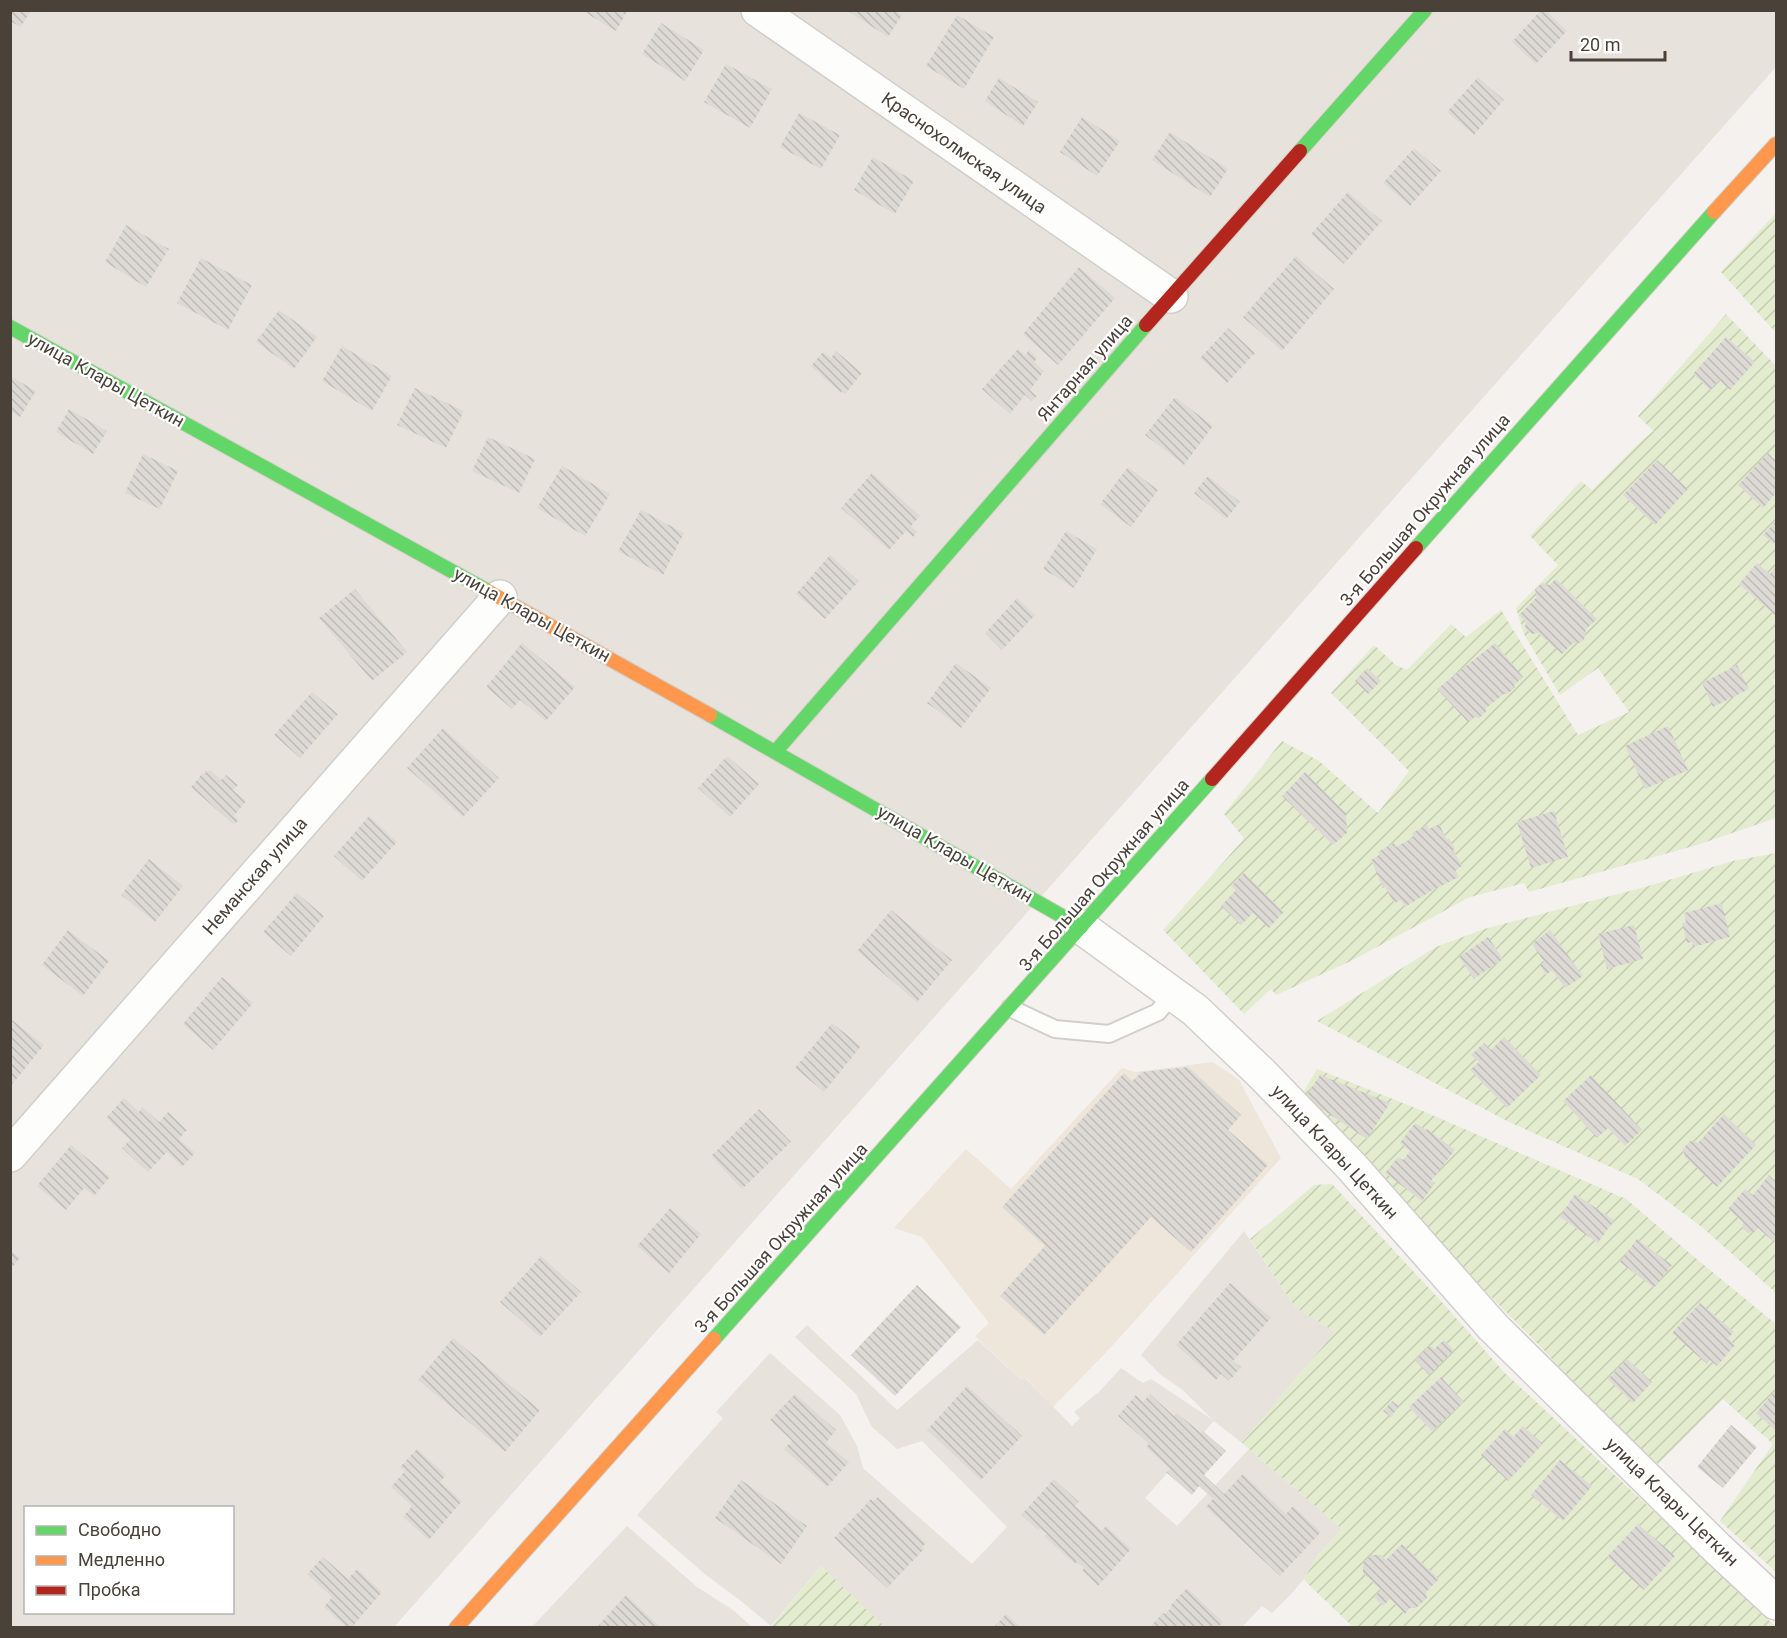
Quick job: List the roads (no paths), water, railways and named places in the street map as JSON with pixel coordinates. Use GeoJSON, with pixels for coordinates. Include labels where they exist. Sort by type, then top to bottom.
{"type":"FeatureCollection","features":[{"type":"Feature","properties":{"kind":"street","name":"Краснохолмская улица"},"geometry":{"type":"LineString","coordinates":[[758,10],[1171,296]]}},
{"type":"Feature","properties":{"kind":"street","name":"Янтарная улица"},"geometry":{"type":"LineString","coordinates":[[776,751],[1171,296],[1425,10]]}},
{"type":"Feature","properties":{"kind":"street","name":"3-я Большая Окружная улица"},"geometry":{"type":"LineString","coordinates":[[456,1628],[1010,1008],[1685,243],[1776,144]]}},
{"type":"Feature","properties":{"kind":"street","name":"улица Клары Цеткин"},"geometry":{"type":"LineString","coordinates":[[10,327],[776,751],[1081,927],[1173,993],[1195,1010],[1263,1075],[1352,1167],[1493,1327],[1717,1548],[1776,1603]]}},
{"type":"Feature","properties":{"kind":"street","name":"Неманская улица"},"geometry":{"type":"LineString","coordinates":[[10,1155],[500,597]]}},
{"type":"Feature","properties":{"kind":"lane"},"geometry":{"type":"LineString","coordinates":[[1010,1008],[1055,1029],[1109,1034],[1158,1012],[1173,993]]}}]}
